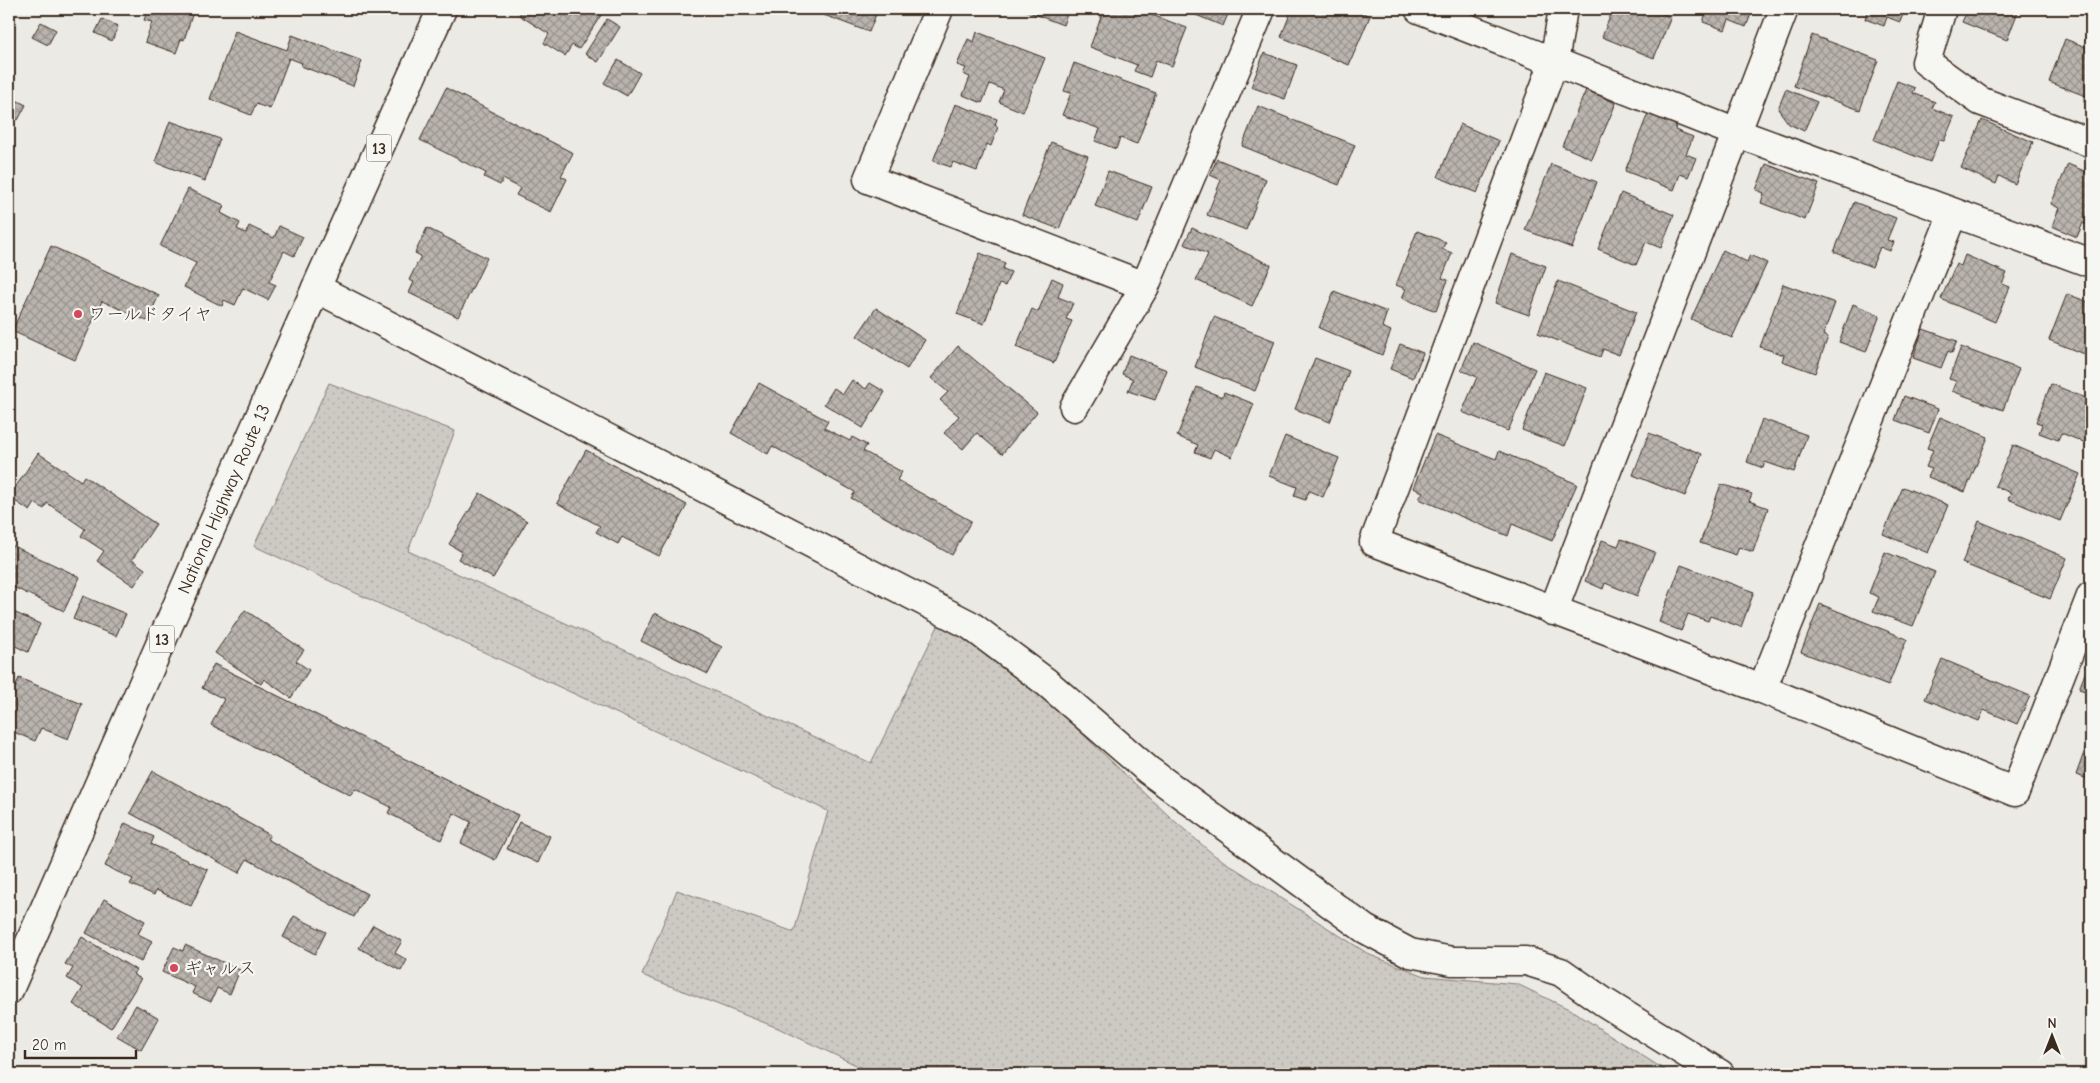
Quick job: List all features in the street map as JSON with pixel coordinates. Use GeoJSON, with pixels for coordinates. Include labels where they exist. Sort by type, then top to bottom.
{"type":"FeatureCollection","features":[{"type":"Feature","properties":{"kind":"main road","name":"National Highway Route 13"},"geometry":{"type":"LineString","coordinates":[[9,990],[316,288],[442,9]]}},
{"type":"Feature","properties":{"kind":"main road"},"geometry":{"type":"LineString","coordinates":[[939,9],[868,179],[1145,286]]}},
{"type":"Feature","properties":{"kind":"main road"},"geometry":{"type":"LineString","coordinates":[[1074,407],[1145,286],[1261,9]]}},
{"type":"Feature","properties":{"kind":"main road"},"geometry":{"type":"LineString","coordinates":[[1419,9],[1737,133],[2091,263]]}},
{"type":"Feature","properties":{"kind":"main road"},"geometry":{"type":"LineString","coordinates":[[1563,9],[1554,62],[1374,542],[1762,689],[2015,792],[2091,596]]}},
{"type":"Feature","properties":{"kind":"main road"},"geometry":{"type":"LineString","coordinates":[[1553,611],[1784,9]]}},
{"type":"Feature","properties":{"kind":"main road"},"geometry":{"type":"LineString","coordinates":[[1942,9],[1926,62],[1980,101],[2091,143]]}},
{"type":"Feature","properties":{"kind":"main road"},"geometry":{"type":"LineString","coordinates":[[1762,689],[1953,213]]}},
{"type":"Feature","properties":{"kind":"main road"},"geometry":{"type":"LineString","coordinates":[[316,288],[970,626],[1046,682],[1148,770],[1365,929],[1410,953],[1452,961],[1526,961],[1561,972],[1604,1002],[1720,1074]]}},
{"type":"Feature","properties":{"kind":"green space"},"geometry":{"type":"Polygon","coordinates":[[[329,383],[455,431],[408,551],[871,763],[940,622],[999,658],[1048,701],[1171,818],[1214,855],[1370,955],[1425,976],[1517,984],[1571,1010],[1671,1074],[875,1074],[778,1028],[642,975],[677,890],[794,932],[828,811],[254,546],[329,383]]]}},
{"type":"Feature","properties":{"kind":"green space"},"geometry":{"type":"Polygon","coordinates":[[[2091,988],[2091,1074],[2086,1074],[2086,994],[2091,988]]]}},
{"type":"Feature","properties":{"kind":"building"},"geometry":{"type":"Polygon","coordinates":[[[148,9],[194,9],[184,40],[181,39],[176,53],[145,42],[152,22],[144,20],[148,9]]]}},
{"type":"Feature","properties":{"kind":"building"},"geometry":{"type":"Polygon","coordinates":[[[523,9],[605,9],[579,49],[572,45],[565,56],[544,43],[549,34],[519,15],[523,9]]]}},
{"type":"Feature","properties":{"kind":"building"},"geometry":{"type":"Polygon","coordinates":[[[826,9],[878,9],[869,32],[824,15],[826,9]]]}},
{"type":"Feature","properties":{"kind":"building"},"geometry":{"type":"Polygon","coordinates":[[[1021,9],[1069,9],[1063,25],[1021,9]]]}},
{"type":"Feature","properties":{"kind":"building"},"geometry":{"type":"Polygon","coordinates":[[[1104,9],[1136,9],[1187,28],[1172,66],[1156,60],[1150,77],[1134,71],[1137,65],[1090,47],[1104,9]]]}},
{"type":"Feature","properties":{"kind":"building"},"geometry":{"type":"Polygon","coordinates":[[[1193,9],[1230,9],[1223,26],[1191,13],[1193,9]]]}},
{"type":"Feature","properties":{"kind":"building"},"geometry":{"type":"Polygon","coordinates":[[[1292,9],[1353,9],[1370,16],[1349,65],[1281,37],[1292,9]]]}},
{"type":"Feature","properties":{"kind":"building"},"geometry":{"type":"Polygon","coordinates":[[[1613,9],[1650,9],[1671,17],[1654,58],[1602,37],[1613,9]]]}},
{"type":"Feature","properties":{"kind":"building"},"geometry":{"type":"Polygon","coordinates":[[[1695,9],[1753,9],[1746,27],[1729,20],[1725,30],[1703,22],[1706,13],[1695,9]]]}},
{"type":"Feature","properties":{"kind":"building"},"geometry":{"type":"Polygon","coordinates":[[[1859,9],[1905,9],[1900,22],[1887,17],[1884,26],[1865,19],[1867,12],[1859,9]]]}},
{"type":"Feature","properties":{"kind":"building"},"geometry":{"type":"Polygon","coordinates":[[[1968,9],[2019,9],[2007,40],[1962,22],[1968,9]]]}},
{"type":"Feature","properties":{"kind":"building"},"geometry":{"type":"Polygon","coordinates":[[[102,19],[118,26],[112,41],[95,33],[102,19]]]}},
{"type":"Feature","properties":{"kind":"building"},"geometry":{"type":"Polygon","coordinates":[[[607,19],[620,27],[598,62],[585,54],[607,19]]]}},
{"type":"Feature","properties":{"kind":"building"},"geometry":{"type":"Polygon","coordinates":[[[41,22],[56,30],[48,45],[32,37],[41,22]]]}},
{"type":"Feature","properties":{"kind":"building"},"geometry":{"type":"Polygon","coordinates":[[[235,31],[287,50],[292,35],[362,61],[353,86],[301,66],[302,63],[289,58],[270,109],[256,104],[251,115],[210,99],[235,31]]]}},
{"type":"Feature","properties":{"kind":"building"},"geometry":{"type":"Polygon","coordinates":[[[977,32],[1045,58],[1023,112],[999,102],[1004,90],[990,84],[982,103],[963,95],[970,77],[963,74],[966,68],[957,65],[968,39],[974,42],[977,32]]]}},
{"type":"Feature","properties":{"kind":"building"},"geometry":{"type":"Polygon","coordinates":[[[1812,35],[1878,60],[1860,110],[1794,86],[1812,35]]]}},
{"type":"Feature","properties":{"kind":"building"},"geometry":{"type":"Polygon","coordinates":[[[2065,39],[2091,49],[2091,98],[2049,82],[2065,39]]]}},
{"type":"Feature","properties":{"kind":"building"},"geometry":{"type":"Polygon","coordinates":[[[1264,53],[1297,65],[1285,99],[1251,87],[1264,53]]]}},
{"type":"Feature","properties":{"kind":"building"},"geometry":{"type":"Polygon","coordinates":[[[618,60],[640,73],[627,96],[604,83],[618,60]]]}},
{"type":"Feature","properties":{"kind":"building"},"geometry":{"type":"Polygon","coordinates":[[[1074,63],[1156,93],[1137,144],[1120,138],[1116,149],[1095,141],[1100,129],[1062,115],[1071,93],[1064,91],[1074,63]]]}},
{"type":"Feature","properties":{"kind":"building"},"geometry":{"type":"Polygon","coordinates":[[[1897,81],[1915,88],[1913,93],[1935,102],[1932,108],[1954,117],[1944,141],[1939,140],[1930,162],[1874,140],[1897,81]]]}},
{"type":"Feature","properties":{"kind":"building"},"geometry":{"type":"Polygon","coordinates":[[[446,88],[573,153],[561,176],[567,179],[551,212],[516,195],[520,188],[503,179],[500,185],[484,177],[486,173],[420,140],[446,88]]]}},
{"type":"Feature","properties":{"kind":"building"},"geometry":{"type":"Polygon","coordinates":[[[1786,89],[1817,102],[1804,131],[1789,124],[1778,109],[1786,89]]]}},
{"type":"Feature","properties":{"kind":"building"},"geometry":{"type":"Polygon","coordinates":[[[1586,90],[1616,103],[1592,159],[1562,146],[1586,90]]]}},
{"type":"Feature","properties":{"kind":"building"},"geometry":{"type":"Polygon","coordinates":[[[10,97],[26,105],[18,120],[9,115],[10,97]]]}},
{"type":"Feature","properties":{"kind":"building"},"geometry":{"type":"Polygon","coordinates":[[[955,104],[997,119],[995,125],[998,127],[991,146],[987,144],[977,171],[953,162],[951,167],[933,161],[955,104]]]}},
{"type":"Feature","properties":{"kind":"building"},"geometry":{"type":"Polygon","coordinates":[[[1258,106],[1355,145],[1339,185],[1242,146],[1258,106]]]}},
{"type":"Feature","properties":{"kind":"building"},"geometry":{"type":"Polygon","coordinates":[[[1649,111],[1677,122],[1675,130],[1693,137],[1686,154],[1696,158],[1688,177],[1680,174],[1674,190],[1625,171],[1649,111]]]}},
{"type":"Feature","properties":{"kind":"building"},"geometry":{"type":"Polygon","coordinates":[[[1982,120],[2033,142],[2015,184],[1999,176],[1996,184],[1961,168],[1982,120]]]}},
{"type":"Feature","properties":{"kind":"building"},"geometry":{"type":"Polygon","coordinates":[[[170,121],[220,139],[205,181],[155,162],[170,121]]]}},
{"type":"Feature","properties":{"kind":"building"},"geometry":{"type":"Polygon","coordinates":[[[1460,124],[1499,141],[1477,193],[1438,177],[1460,124]]]}},
{"type":"Feature","properties":{"kind":"building"},"geometry":{"type":"Polygon","coordinates":[[[1051,142],[1088,156],[1059,229],[1022,215],[1051,142]]]}},
{"type":"Feature","properties":{"kind":"building"},"geometry":{"type":"Polygon","coordinates":[[[1217,159],[1266,179],[1246,230],[1207,215],[1221,180],[1210,175],[1217,159]]]}},
{"type":"Feature","properties":{"kind":"building"},"geometry":{"type":"Polygon","coordinates":[[[1551,164],[1597,182],[1572,248],[1525,230],[1551,164]]]}},
{"type":"Feature","properties":{"kind":"building"},"geometry":{"type":"Polygon","coordinates":[[[1766,164],[1819,184],[1805,220],[1761,203],[1764,193],[1756,190],[1766,164]]]}},
{"type":"Feature","properties":{"kind":"building"},"geometry":{"type":"Polygon","coordinates":[[[2068,164],[2091,174],[2091,227],[2083,223],[2077,237],[2052,226],[2059,208],[2051,204],[2068,164]]]}},
{"type":"Feature","properties":{"kind":"building"},"geometry":{"type":"Polygon","coordinates":[[[1108,171],[1152,187],[1138,223],[1095,206],[1108,171]]]}},
{"type":"Feature","properties":{"kind":"building"},"geometry":{"type":"Polygon","coordinates":[[[188,189],[224,205],[221,213],[240,223],[237,229],[246,233],[249,226],[274,238],[279,226],[303,237],[294,256],[284,251],[269,282],[276,285],[268,300],[243,288],[235,305],[224,300],[222,306],[184,287],[196,263],[160,246],[188,189]]]}},
{"type":"Feature","properties":{"kind":"building"},"geometry":{"type":"Polygon","coordinates":[[[1621,193],[1674,215],[1661,248],[1646,242],[1636,265],[1598,249],[1621,193]]]}},
{"type":"Feature","properties":{"kind":"building"},"geometry":{"type":"Polygon","coordinates":[[[1854,202],[1896,218],[1887,240],[1894,242],[1890,251],[1880,247],[1872,267],[1834,252],[1854,202]]]}},
{"type":"Feature","properties":{"kind":"building"},"geometry":{"type":"Polygon","coordinates":[[[427,228],[487,258],[458,317],[409,293],[414,282],[409,280],[421,256],[415,253],[427,228]]]}},
{"type":"Feature","properties":{"kind":"building"},"geometry":{"type":"Polygon","coordinates":[[[1192,228],[1271,265],[1252,306],[1196,280],[1208,254],[1184,244],[1192,228]]]}},
{"type":"Feature","properties":{"kind":"building"},"geometry":{"type":"Polygon","coordinates":[[[1417,231],[1446,242],[1442,249],[1452,253],[1442,278],[1448,280],[1436,311],[1402,298],[1406,289],[1396,285],[1417,231]]]}},
{"type":"Feature","properties":{"kind":"building"},"geometry":{"type":"Polygon","coordinates":[[[51,246],[159,295],[147,321],[102,301],[75,360],[12,331],[51,246]]]}},
{"type":"Feature","properties":{"kind":"building"},"geometry":{"type":"Polygon","coordinates":[[[1723,250],[1747,262],[1750,255],[1767,263],[1732,338],[1691,319],[1723,250]]]}},
{"type":"Feature","properties":{"kind":"building"},"geometry":{"type":"Polygon","coordinates":[[[980,253],[1005,263],[1003,269],[1011,272],[1005,286],[999,284],[984,324],[957,314],[980,253]]]}},
{"type":"Feature","properties":{"kind":"building"},"geometry":{"type":"Polygon","coordinates":[[[1512,254],[1546,266],[1529,315],[1495,303],[1512,254]]]}},
{"type":"Feature","properties":{"kind":"building"},"geometry":{"type":"Polygon","coordinates":[[[1965,255],[2007,273],[2002,284],[2010,287],[1995,322],[1941,299],[1956,264],[1961,266],[1965,255]]]}},
{"type":"Feature","properties":{"kind":"building"},"geometry":{"type":"Polygon","coordinates":[[[1052,278],[1063,283],[1058,297],[1073,303],[1066,319],[1072,321],[1054,363],[1016,347],[1032,309],[1038,312],[1052,278]]]}},
{"type":"Feature","properties":{"kind":"building"},"geometry":{"type":"Polygon","coordinates":[[[1558,281],[1636,312],[1619,355],[1603,349],[1600,357],[1538,333],[1558,281]]]}},
{"type":"Feature","properties":{"kind":"building"},"geometry":{"type":"Polygon","coordinates":[[[1783,284],[1835,303],[1823,335],[1828,337],[1815,373],[1782,361],[1784,355],[1760,347],[1783,284]]]}},
{"type":"Feature","properties":{"kind":"building"},"geometry":{"type":"Polygon","coordinates":[[[1334,291],[1387,312],[1382,327],[1391,331],[1382,355],[1319,328],[1334,291]]]}},
{"type":"Feature","properties":{"kind":"building"},"geometry":{"type":"Polygon","coordinates":[[[2067,294],[2091,303],[2091,357],[2049,340],[2067,294]]]}},
{"type":"Feature","properties":{"kind":"building"},"geometry":{"type":"Polygon","coordinates":[[[1853,304],[1880,315],[1866,352],[1839,342],[1853,304]]]}},
{"type":"Feature","properties":{"kind":"building"},"geometry":{"type":"Polygon","coordinates":[[[876,308],[925,340],[907,369],[857,336],[876,308]]]}},
{"type":"Feature","properties":{"kind":"building"},"geometry":{"type":"Polygon","coordinates":[[[1214,317],[1275,341],[1255,391],[1195,367],[1214,317]]]}},
{"type":"Feature","properties":{"kind":"building"},"geometry":{"type":"Polygon","coordinates":[[[1923,329],[1957,341],[1952,353],[1948,351],[1941,368],[1913,358],[1923,329]]]}},
{"type":"Feature","properties":{"kind":"building"},"geometry":{"type":"Polygon","coordinates":[[[1473,342],[1535,369],[1508,431],[1462,412],[1477,377],[1461,370],[1473,342]]]}},
{"type":"Feature","properties":{"kind":"building"},"geometry":{"type":"Polygon","coordinates":[[[1400,344],[1423,353],[1413,378],[1390,369],[1400,344]]]}},
{"type":"Feature","properties":{"kind":"building"},"geometry":{"type":"Polygon","coordinates":[[[958,346],[1037,412],[1002,454],[977,433],[963,449],[944,433],[959,416],[940,400],[948,392],[931,378],[958,346]]]}},
{"type":"Feature","properties":{"kind":"building"},"geometry":{"type":"Polygon","coordinates":[[[1961,347],[2019,369],[2003,410],[1952,391],[1956,381],[1949,379],[1961,347]]]}},
{"type":"Feature","properties":{"kind":"building"},"geometry":{"type":"Polygon","coordinates":[[[1129,355],[1167,370],[1155,400],[1128,391],[1133,379],[1122,374],[1129,355]]]}},
{"type":"Feature","properties":{"kind":"building"},"geometry":{"type":"Polygon","coordinates":[[[1315,358],[1349,371],[1330,422],[1295,409],[1315,358]]]}},
{"type":"Feature","properties":{"kind":"building"},"geometry":{"type":"Polygon","coordinates":[[[1544,372],[1587,388],[1565,446],[1522,430],[1544,372]]]}},
{"type":"Feature","properties":{"kind":"building"},"geometry":{"type":"Polygon","coordinates":[[[852,380],[866,389],[870,383],[885,392],[863,428],[824,404],[834,388],[843,394],[852,380]]]}},
{"type":"Feature","properties":{"kind":"building"},"geometry":{"type":"Polygon","coordinates":[[[759,383],[828,421],[824,428],[850,441],[852,437],[867,445],[863,451],[902,472],[897,480],[971,521],[952,555],[851,498],[855,492],[772,446],[768,454],[731,433],[759,383]]]}},
{"type":"Feature","properties":{"kind":"building"},"geometry":{"type":"Polygon","coordinates":[[[2051,384],[2091,400],[2091,445],[2061,433],[2058,440],[2039,433],[2042,424],[2036,422],[2051,384]]]}},
{"type":"Feature","properties":{"kind":"building"},"geometry":{"type":"Polygon","coordinates":[[[1197,387],[1222,397],[1224,392],[1254,404],[1232,457],[1214,449],[1210,458],[1195,452],[1198,445],[1177,436],[1197,387]]]}},
{"type":"Feature","properties":{"kind":"building"},"geometry":{"type":"Polygon","coordinates":[[[1904,396],[1938,409],[1929,433],[1895,420],[1904,396]]]}},
{"type":"Feature","properties":{"kind":"building"},"geometry":{"type":"Polygon","coordinates":[[[1940,417],[1988,437],[1965,492],[1928,477],[1932,469],[1926,467],[1933,450],[1927,448],[1940,417]]]}},
{"type":"Feature","properties":{"kind":"building"},"geometry":{"type":"Polygon","coordinates":[[[1762,419],[1807,435],[1794,472],[1765,462],[1763,468],[1747,462],[1762,419]]]}},
{"type":"Feature","properties":{"kind":"building"},"geometry":{"type":"Polygon","coordinates":[[[1649,433],[1702,454],[1685,496],[1633,475],[1649,433]]]}},
{"type":"Feature","properties":{"kind":"building"},"geometry":{"type":"Polygon","coordinates":[[[1435,435],[1496,459],[1499,451],[1577,484],[1552,541],[1512,524],[1508,536],[1419,499],[1423,492],[1413,488],[1435,435]]]}},
{"type":"Feature","properties":{"kind":"building"},"geometry":{"type":"Polygon","coordinates":[[[1285,436],[1339,458],[1323,497],[1309,491],[1305,500],[1294,496],[1297,487],[1269,476],[1285,436]]]}},
{"type":"Feature","properties":{"kind":"building"},"geometry":{"type":"Polygon","coordinates":[[[2013,445],[2080,474],[2060,521],[2008,499],[2011,493],[1995,486],[2013,445]]]}},
{"type":"Feature","properties":{"kind":"building"},"geometry":{"type":"Polygon","coordinates":[[[586,450],[687,505],[659,556],[622,537],[618,544],[596,532],[600,526],[557,503],[586,450]]]}},
{"type":"Feature","properties":{"kind":"building"},"geometry":{"type":"Polygon","coordinates":[[[38,453],[81,481],[84,476],[156,524],[132,560],[145,569],[134,586],[97,561],[104,551],[81,536],[85,529],[47,503],[44,509],[35,503],[30,511],[9,497],[38,453]]]}},
{"type":"Feature","properties":{"kind":"building"},"geometry":{"type":"Polygon","coordinates":[[[1721,484],[1752,494],[1749,501],[1768,508],[1753,552],[1739,547],[1736,555],[1700,543],[1721,484]]]}},
{"type":"Feature","properties":{"kind":"building"},"geometry":{"type":"Polygon","coordinates":[[[1903,487],[1948,505],[1928,553],[1883,534],[1903,487]]]}},
{"type":"Feature","properties":{"kind":"building"},"geometry":{"type":"Polygon","coordinates":[[[480,493],[527,521],[493,578],[458,559],[462,552],[449,544],[480,493]]]}},
{"type":"Feature","properties":{"kind":"building"},"geometry":{"type":"Polygon","coordinates":[[[1979,521],[2067,558],[2050,599],[1962,563],[1979,521]]]}},
{"type":"Feature","properties":{"kind":"building"},"geometry":{"type":"Polygon","coordinates":[[[1621,539],[1655,552],[1637,596],[1605,583],[1603,589],[1585,581],[1602,540],[1618,546],[1621,539]]]}},
{"type":"Feature","properties":{"kind":"building"},"geometry":{"type":"Polygon","coordinates":[[[9,544],[80,577],[64,611],[9,585],[9,544]]]}},
{"type":"Feature","properties":{"kind":"building"},"geometry":{"type":"Polygon","coordinates":[[[1885,552],[1935,572],[1913,626],[1873,611],[1879,597],[1869,593],[1885,552]]]}},
{"type":"Feature","properties":{"kind":"building"},"geometry":{"type":"Polygon","coordinates":[[[1681,565],[1754,592],[1741,627],[1710,616],[1708,621],[1688,614],[1681,631],[1659,622],[1681,565]]]}},
{"type":"Feature","properties":{"kind":"building"},"geometry":{"type":"Polygon","coordinates":[[[83,596],[126,614],[116,636],[73,619],[83,596]]]}},
{"type":"Feature","properties":{"kind":"building"},"geometry":{"type":"Polygon","coordinates":[[[1820,604],[1907,639],[1888,686],[1801,652],[1820,604]]]}},
{"type":"Feature","properties":{"kind":"building"},"geometry":{"type":"Polygon","coordinates":[[[9,610],[40,624],[28,652],[9,643],[9,610]]]}},
{"type":"Feature","properties":{"kind":"building"},"geometry":{"type":"Polygon","coordinates":[[[245,610],[304,650],[296,661],[309,670],[291,698],[264,679],[261,684],[215,653],[245,610]]]}},
{"type":"Feature","properties":{"kind":"building"},"geometry":{"type":"Polygon","coordinates":[[[655,613],[722,647],[708,674],[641,641],[655,613]]]}},
{"type":"Feature","properties":{"kind":"building"},"geometry":{"type":"Polygon","coordinates":[[[2091,658],[2091,693],[2079,689],[2091,658]]]}},
{"type":"Feature","properties":{"kind":"building"},"geometry":{"type":"Polygon","coordinates":[[[1942,659],[2030,696],[2017,724],[1984,710],[1979,721],[1925,699],[1942,659]]]}},
{"type":"Feature","properties":{"kind":"building"},"geometry":{"type":"Polygon","coordinates":[[[214,664],[518,815],[495,860],[461,843],[471,822],[454,813],[441,840],[388,813],[391,807],[355,789],[350,795],[211,725],[224,699],[202,688],[214,664]]]}},
{"type":"Feature","properties":{"kind":"building"},"geometry":{"type":"Polygon","coordinates":[[[19,678],[82,704],[68,739],[41,728],[35,741],[9,730],[9,702],[19,678]]]}},
{"type":"Feature","properties":{"kind":"building"},"geometry":{"type":"Polygon","coordinates":[[[2086,747],[2091,749],[2091,780],[2076,775],[2086,747]]]}},
{"type":"Feature","properties":{"kind":"building"},"geometry":{"type":"Polygon","coordinates":[[[153,771],[270,835],[267,839],[367,894],[354,917],[247,859],[239,873],[130,813],[153,771]]]}},
{"type":"Feature","properties":{"kind":"building"},"geometry":{"type":"Polygon","coordinates":[[[519,822],[550,836],[538,863],[507,849],[519,822]]]}},
{"type":"Feature","properties":{"kind":"building"},"geometry":{"type":"Polygon","coordinates":[[[125,823],[154,837],[151,844],[208,870],[191,906],[156,890],[154,895],[130,884],[133,879],[105,866],[125,823]]]}},
{"type":"Feature","properties":{"kind":"building"},"geometry":{"type":"Polygon","coordinates":[[[104,899],[145,921],[138,934],[152,941],[141,962],[86,933],[104,899]]]}},
{"type":"Feature","properties":{"kind":"building"},"geometry":{"type":"Polygon","coordinates":[[[294,916],[326,932],[315,954],[283,937],[294,916]]]}},
{"type":"Feature","properties":{"kind":"building"},"geometry":{"type":"Polygon","coordinates":[[[373,925],[402,941],[395,953],[407,960],[401,971],[359,948],[373,925]]]}},
{"type":"Feature","properties":{"kind":"building"},"geometry":{"type":"Polygon","coordinates":[[[82,937],[136,970],[133,974],[141,979],[111,1028],[73,1004],[83,988],[67,978],[73,968],[65,964],[82,937]]]}},
{"type":"Feature","properties":{"kind":"building"},"geometry":{"type":"Polygon","coordinates":[[[185,945],[240,970],[230,994],[217,988],[211,1002],[192,993],[195,987],[162,972],[174,947],[183,951],[185,945]]]}},
{"type":"Feature","properties":{"kind":"building"},"geometry":{"type":"Polygon","coordinates":[[[136,1005],[159,1018],[141,1050],[117,1036],[136,1005]]]}},
{"type":"Feature","properties":{"kind":"place","name":"ワールドタイヤ"},"geometry":{"type":"Point","coordinates":[78,314]}},
{"type":"Feature","properties":{"kind":"place","name":"ギャルス"},"geometry":{"type":"Point","coordinates":[174,968]}}]}
